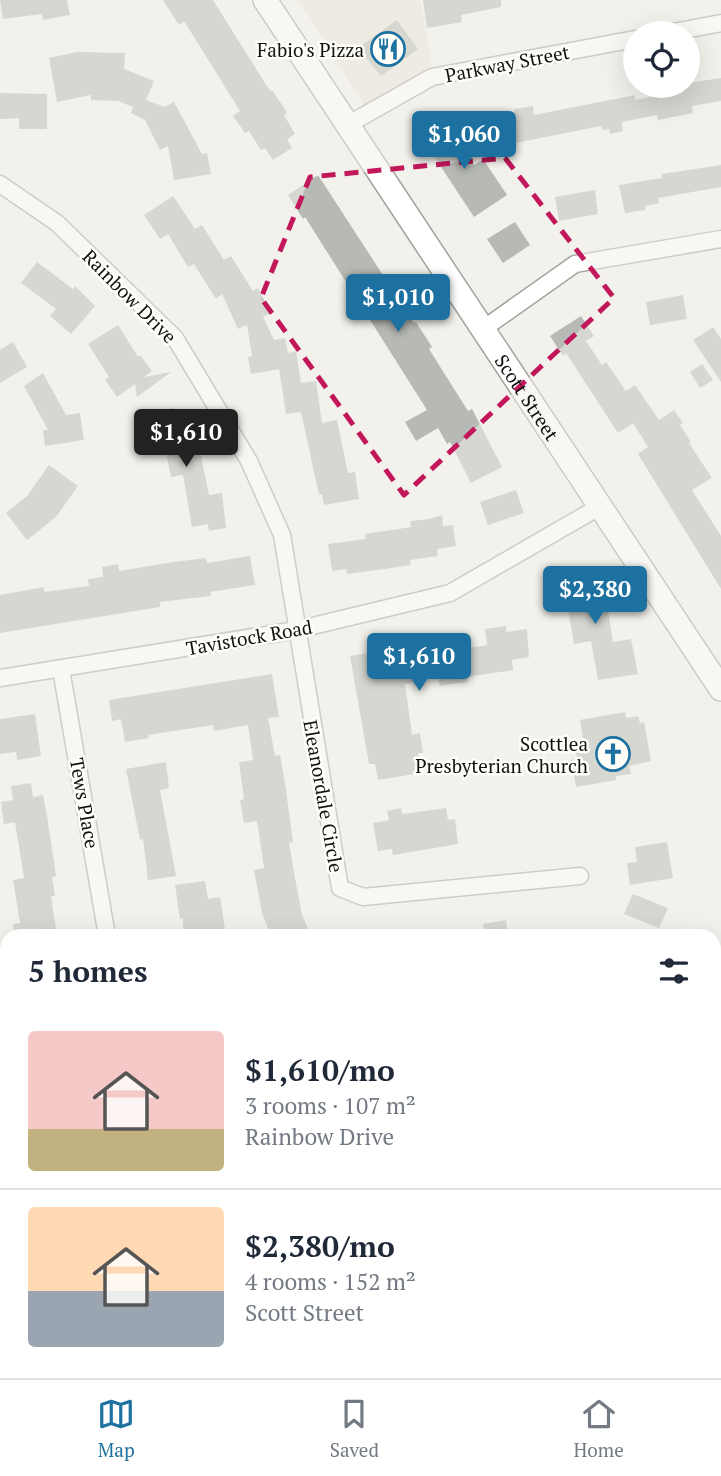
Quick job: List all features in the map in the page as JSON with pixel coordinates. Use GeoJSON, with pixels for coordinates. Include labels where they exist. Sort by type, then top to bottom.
{"type":"FeatureCollection","features":[{"type":"Feature","properties":{"kind":"main road","name":"Scott Street"},"geometry":{"type":"LineString","coordinates":[[267,0],[721,689]]}},
{"type":"Feature","properties":{"kind":"street"},"geometry":{"type":"LineString","coordinates":[[700,27],[721,23]]}},
{"type":"Feature","properties":{"kind":"street","name":"Parkway Street"},"geometry":{"type":"LineString","coordinates":[[349,124],[432,77],[623,41]]}},
{"type":"Feature","properties":{"kind":"street","name":"Rainbow Drive"},"geometry":{"type":"LineString","coordinates":[[0,184],[57,223],[175,338],[249,461],[282,535],[296,630]]}},
{"type":"Feature","properties":{"kind":"street"},"geometry":{"type":"LineString","coordinates":[[483,329],[575,264],[718,244]]}},
{"type":"Feature","properties":{"kind":"street","name":"Tavistock Road"},"geometry":{"type":"LineString","coordinates":[[0,678],[296,630],[450,593],[599,507]]}},
{"type":"Feature","properties":{"kind":"street","name":"Eleanordale Circle"},"geometry":{"type":"LineString","coordinates":[[296,630],[340,888],[363,897],[580,876]]}},
{"type":"Feature","properties":{"kind":"street","name":"Tews Place"},"geometry":{"type":"LineString","coordinates":[[61,669],[106,929]]}},
{"type":"Feature","properties":{"kind":"highlighted area"},"geometry":{"type":"Polygon","coordinates":[[[505,158],[614,298],[404,495],[261,298],[310,177],[505,158]]]}},
{"type":"Feature","properties":{"kind":"shaded area"},"geometry":{"type":"Polygon","coordinates":[[[299,0],[420,0],[432,65],[366,109],[299,0]]]}},
{"type":"Feature","properties":{"kind":"building"},"geometry":{"type":"Polygon","coordinates":[[[0,0],[67,0],[70,15],[43,20],[42,14],[3,19],[0,0]]]}},
{"type":"Feature","properties":{"kind":"building"},"geometry":{"type":"Polygon","coordinates":[[[163,0],[213,0],[270,91],[272,90],[287,112],[284,115],[295,134],[287,139],[292,148],[273,160],[265,148],[261,150],[249,131],[245,133],[233,116],[240,111],[184,21],[179,25],[163,0]]]}},
{"type":"Feature","properties":{"kind":"building"},"geometry":{"type":"Polygon","coordinates":[[[423,0],[501,0],[501,7],[461,15],[462,22],[427,28],[423,0]]]}},
{"type":"Feature","properties":{"kind":"building","name":"Fabio's Pizza"},"geometry":{"type":"Polygon","coordinates":[[[397,20],[418,49],[381,76],[358,48],[397,20]]]}},
{"type":"Feature","properties":{"kind":"building"},"geometry":{"type":"Polygon","coordinates":[[[77,52],[125,53],[124,69],[154,81],[146,100],[165,107],[174,102],[202,154],[207,153],[211,174],[174,180],[168,146],[160,150],[145,120],[131,113],[133,107],[118,101],[91,100],[91,95],[57,102],[49,58],[77,52]]]}},
{"type":"Feature","properties":{"kind":"building"},"geometry":{"type":"Polygon","coordinates":[[[721,78],[721,101],[692,106],[693,113],[658,120],[657,115],[622,122],[623,131],[610,134],[609,129],[602,130],[601,126],[506,145],[502,140],[498,115],[515,112],[515,109],[533,106],[534,115],[623,97],[635,100],[700,98],[700,81],[721,78]]]}},
{"type":"Feature","properties":{"kind":"building"},"geometry":{"type":"Polygon","coordinates":[[[0,93],[47,94],[47,129],[19,129],[19,118],[0,119],[0,93]]]}},
{"type":"Feature","properties":{"kind":"building"},"geometry":{"type":"Polygon","coordinates":[[[446,122],[474,165],[483,159],[507,195],[474,217],[422,138],[446,122]]]}},
{"type":"Feature","properties":{"kind":"building"},"geometry":{"type":"Polygon","coordinates":[[[721,165],[721,187],[658,198],[659,203],[645,206],[645,210],[625,213],[619,185],[662,178],[662,174],[721,165]]]}},
{"type":"Feature","properties":{"kind":"building"},"geometry":{"type":"Polygon","coordinates":[[[318,175],[432,347],[429,349],[468,411],[472,409],[502,467],[471,483],[450,442],[447,444],[438,428],[416,441],[405,422],[427,410],[305,217],[303,219],[288,195],[318,175]]]}},
{"type":"Feature","properties":{"kind":"building"},"geometry":{"type":"Polygon","coordinates":[[[595,190],[598,214],[559,221],[555,197],[595,190]]]}},
{"type":"Feature","properties":{"kind":"building"},"geometry":{"type":"Polygon","coordinates":[[[173,196],[195,229],[202,225],[224,260],[231,256],[253,291],[258,288],[270,313],[263,317],[274,340],[285,338],[288,353],[296,351],[301,383],[316,381],[322,423],[337,420],[348,473],[355,472],[359,499],[324,505],[322,494],[319,495],[301,412],[286,414],[279,369],[251,374],[248,357],[252,356],[247,325],[238,329],[222,294],[216,299],[194,264],[188,267],[168,234],[160,239],[144,215],[173,196]]]}},
{"type":"Feature","properties":{"kind":"building"},"geometry":{"type":"Polygon","coordinates":[[[515,222],[530,245],[503,263],[487,239],[515,222]]]}},
{"type":"Feature","properties":{"kind":"building"},"geometry":{"type":"Polygon","coordinates":[[[37,262],[73,289],[75,286],[95,306],[71,334],[50,316],[56,309],[21,283],[37,262]]]}},
{"type":"Feature","properties":{"kind":"building"},"geometry":{"type":"Polygon","coordinates":[[[683,295],[687,319],[650,325],[646,302],[683,295]]]}},
{"type":"Feature","properties":{"kind":"building"},"geometry":{"type":"Polygon","coordinates":[[[581,316],[594,336],[586,341],[602,365],[606,362],[626,391],[635,385],[659,420],[674,410],[683,423],[680,425],[691,442],[689,443],[712,478],[692,490],[721,536],[721,589],[638,454],[648,447],[633,423],[618,433],[566,353],[563,356],[550,336],[581,316]]]}},
{"type":"Feature","properties":{"kind":"building"},"geometry":{"type":"Polygon","coordinates":[[[118,325],[138,357],[140,355],[152,371],[144,377],[171,372],[137,397],[135,384],[117,397],[105,380],[109,377],[88,344],[118,325]]]}},
{"type":"Feature","properties":{"kind":"building"},"geometry":{"type":"Polygon","coordinates":[[[713,327],[721,339],[721,382],[693,340],[713,327]]]}},
{"type":"Feature","properties":{"kind":"building"},"geometry":{"type":"Polygon","coordinates":[[[13,342],[27,367],[0,383],[0,350],[13,342]]]}},
{"type":"Feature","properties":{"kind":"building"},"geometry":{"type":"Polygon","coordinates":[[[702,364],[713,380],[700,388],[690,372],[702,364]]]}},
{"type":"Feature","properties":{"kind":"building"},"geometry":{"type":"Polygon","coordinates":[[[43,373],[66,415],[80,413],[84,440],[45,446],[43,430],[48,430],[24,386],[43,373]]]}},
{"type":"Feature","properties":{"kind":"building"},"geometry":{"type":"Polygon","coordinates":[[[173,408],[179,446],[198,442],[209,495],[222,493],[226,528],[209,531],[208,524],[192,527],[183,475],[171,477],[163,438],[144,441],[140,413],[173,408]]]}},
{"type":"Feature","properties":{"kind":"building"},"geometry":{"type":"Polygon","coordinates":[[[49,465],[78,486],[56,517],[27,540],[6,513],[27,496],[49,465]]]}},
{"type":"Feature","properties":{"kind":"building"},"geometry":{"type":"Polygon","coordinates":[[[516,490],[524,513],[488,525],[480,502],[516,490]]]}},
{"type":"Feature","properties":{"kind":"building"},"geometry":{"type":"Polygon","coordinates":[[[442,515],[443,526],[453,525],[456,546],[437,549],[438,556],[410,560],[411,565],[385,569],[347,574],[346,569],[332,571],[328,544],[366,539],[365,534],[411,527],[410,521],[442,515]]]}},
{"type":"Feature","properties":{"kind":"building"},"geometry":{"type":"Polygon","coordinates":[[[250,556],[255,585],[210,592],[211,596],[160,602],[160,607],[0,633],[0,595],[44,587],[44,592],[89,586],[88,579],[103,577],[102,567],[118,564],[119,571],[206,558],[207,563],[250,556]]]}},
{"type":"Feature","properties":{"kind":"building"},"geometry":{"type":"Polygon","coordinates":[[[581,567],[607,605],[613,642],[631,639],[638,674],[598,680],[591,641],[574,644],[568,610],[552,586],[581,567]]]}},
{"type":"Feature","properties":{"kind":"building"},"geometry":{"type":"Polygon","coordinates":[[[506,626],[506,632],[527,629],[529,657],[512,660],[513,670],[467,677],[467,682],[440,686],[438,677],[405,684],[412,735],[420,733],[423,753],[418,753],[421,773],[378,780],[375,764],[369,764],[350,656],[393,649],[395,663],[435,655],[433,647],[457,643],[458,650],[487,645],[485,629],[506,626]]]}},
{"type":"Feature","properties":{"kind":"building"},"geometry":{"type":"Polygon","coordinates":[[[272,674],[279,717],[268,718],[275,756],[280,755],[293,842],[289,843],[302,915],[308,929],[268,929],[262,913],[254,870],[264,868],[257,821],[244,823],[240,800],[244,799],[239,762],[253,760],[248,725],[214,731],[213,725],[148,735],[149,738],[125,742],[121,719],[112,721],[109,700],[272,674]]]}},
{"type":"Feature","properties":{"kind":"building","name":"Scottlea Presbyterian Church"},"geometry":{"type":"Polygon","coordinates":[[[625,712],[626,718],[638,716],[640,723],[644,722],[651,761],[629,766],[631,774],[616,776],[616,780],[576,787],[571,760],[577,759],[575,748],[584,747],[580,720],[625,712]]]}},
{"type":"Feature","properties":{"kind":"building"},"geometry":{"type":"Polygon","coordinates":[[[35,714],[41,756],[17,760],[16,752],[0,754],[0,719],[35,714]]]}},
{"type":"Feature","properties":{"kind":"building"},"geometry":{"type":"Polygon","coordinates":[[[166,762],[169,788],[160,790],[176,876],[148,880],[143,839],[140,840],[126,769],[166,762]]]}},
{"type":"Feature","properties":{"kind":"building"},"geometry":{"type":"Polygon","coordinates":[[[31,783],[33,797],[43,795],[56,876],[52,877],[55,896],[51,896],[56,929],[14,929],[13,924],[20,923],[13,880],[24,878],[15,822],[4,824],[1,802],[13,800],[11,786],[31,783]]]}},
{"type":"Feature","properties":{"kind":"building"},"geometry":{"type":"Polygon","coordinates":[[[401,808],[402,814],[446,808],[448,820],[455,819],[458,844],[393,855],[392,849],[378,851],[373,823],[389,820],[387,811],[401,808]]]}},
{"type":"Feature","properties":{"kind":"building"},"geometry":{"type":"Polygon","coordinates":[[[667,842],[673,878],[630,885],[627,863],[637,862],[635,847],[667,842]]]}},
{"type":"Feature","properties":{"kind":"building"},"geometry":{"type":"Polygon","coordinates":[[[205,881],[208,899],[220,897],[225,929],[183,929],[175,885],[205,881]]]}},
{"type":"Feature","properties":{"kind":"building"},"geometry":{"type":"Polygon","coordinates":[[[633,894],[668,908],[659,928],[624,914],[633,894]]]}},
{"type":"Feature","properties":{"kind":"building"},"geometry":{"type":"Polygon","coordinates":[[[506,920],[507,929],[484,929],[483,924],[506,920]]]}},
{"type":"Feature","properties":{"kind":"place","name":"Fabio's Pizza"},"geometry":{"type":"Point","coordinates":[388,49]}},
{"type":"Feature","properties":{"kind":"place","name":"Scottlea Presbyterian Church"},"geometry":{"type":"Point","coordinates":[613,754]}}]}
